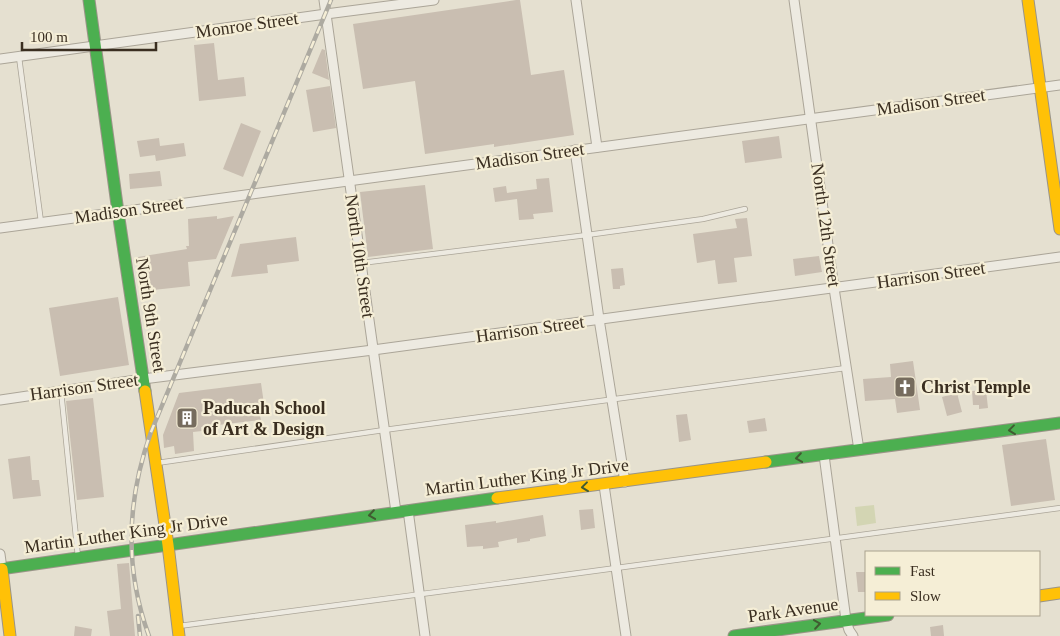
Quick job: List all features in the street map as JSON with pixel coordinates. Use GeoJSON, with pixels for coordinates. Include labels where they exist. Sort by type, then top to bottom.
{"type":"FeatureCollection","features":[{"type":"Feature","properties":{"kind":"main road","name":"North 9th Street"},"geometry":{"type":"LineString","coordinates":[[89,0],[118,212],[168,545],[178,631]]}},
{"type":"Feature","properties":{"kind":"main road"},"geometry":{"type":"LineString","coordinates":[[1028,0],[1060,229]]}},
{"type":"Feature","properties":{"kind":"main road","name":"Martin Luther King Jr Drive"},"geometry":{"type":"LineString","coordinates":[[1,569],[402,511],[1060,424]]}},
{"type":"Feature","properties":{"kind":"main road"},"geometry":{"type":"LineString","coordinates":[[1,569],[10,636]]}},
{"type":"Feature","properties":{"kind":"main road"},"geometry":{"type":"LineString","coordinates":[[1040,596],[1060,593]]}},
{"type":"Feature","properties":{"kind":"main road","name":"Park Avenue"},"geometry":{"type":"LineString","coordinates":[[734,636],[769,634],[880,616]]}},
{"type":"Feature","properties":{"kind":"street","name":"North 10th Street"},"geometry":{"type":"LineString","coordinates":[[324,0],[384,430],[420,595],[426,636]]}},
{"type":"Feature","properties":{"kind":"street","name":"Monroe Street"},"geometry":{"type":"LineString","coordinates":[[0,60],[434,0]]}},
{"type":"Feature","properties":{"kind":"street"},"geometry":{"type":"LineString","coordinates":[[576,0],[597,147]]}},
{"type":"Feature","properties":{"kind":"street","name":"North 12th Street"},"geometry":{"type":"LineString","coordinates":[[794,0],[834,288],[859,450]]}},
{"type":"Feature","properties":{"kind":"street","name":"Madison Street"},"geometry":{"type":"LineString","coordinates":[[0,228],[1060,85]]}},
{"type":"Feature","properties":{"kind":"street"},"geometry":{"type":"LineString","coordinates":[[575,150],[625,482]]}},
{"type":"Feature","properties":{"kind":"street","name":"Harrison Street"},"geometry":{"type":"LineString","coordinates":[[0,400],[143,379],[373,350],[1060,257]]}},
{"type":"Feature","properties":{"kind":"street"},"geometry":{"type":"LineString","coordinates":[[824,455],[846,620],[853,636]]}},
{"type":"Feature","properties":{"kind":"street"},"geometry":{"type":"LineString","coordinates":[[604,484],[626,636]]}},
{"type":"Feature","properties":{"kind":"street"},"geometry":{"type":"LineString","coordinates":[[0,554],[1,569]]}},
{"type":"Feature","properties":{"kind":"lane"},"geometry":{"type":"LineString","coordinates":[[19,57],[41,222]]}},
{"type":"Feature","properties":{"kind":"lane"},"geometry":{"type":"LineString","coordinates":[[361,263],[703,219],[745,209]]}},
{"type":"Feature","properties":{"kind":"lane"},"geometry":{"type":"LineString","coordinates":[[155,464],[384,430],[846,368]]}},
{"type":"Feature","properties":{"kind":"lane"},"geometry":{"type":"LineString","coordinates":[[61,391],[78,558]]}},
{"type":"Feature","properties":{"kind":"lane"},"geometry":{"type":"LineString","coordinates":[[178,631],[835,537],[1060,508]]}},
{"type":"Feature","properties":{"kind":"green space"},"geometry":{"type":"Polygon","coordinates":[[[874,505],[876,523],[857,526],[855,507],[874,505]]]}},
{"type":"Feature","properties":{"kind":"building"},"geometry":{"type":"Polygon","coordinates":[[[520,0],[531,75],[564,70],[574,135],[494,147],[494,144],[425,154],[415,81],[363,89],[353,24],[520,0]]]}},
{"type":"Feature","properties":{"kind":"building"},"geometry":{"type":"Polygon","coordinates":[[[214,43],[218,80],[244,77],[246,96],[199,101],[194,45],[214,43]]]}},
{"type":"Feature","properties":{"kind":"building"},"geometry":{"type":"Polygon","coordinates":[[[322,49],[325,50],[329,80],[312,73],[322,49]]]}},
{"type":"Feature","properties":{"kind":"building"},"geometry":{"type":"Polygon","coordinates":[[[330,86],[336,128],[313,132],[306,90],[330,86]]]}},
{"type":"Feature","properties":{"kind":"building"},"geometry":{"type":"Polygon","coordinates":[[[241,123],[261,131],[243,177],[223,169],[241,123]]]}},
{"type":"Feature","properties":{"kind":"building"},"geometry":{"type":"Polygon","coordinates":[[[779,136],[782,158],[745,163],[742,141],[779,136]]]}},
{"type":"Feature","properties":{"kind":"building"},"geometry":{"type":"Polygon","coordinates":[[[159,138],[160,146],[184,143],[186,156],[156,161],[155,155],[140,157],[137,141],[159,138]]]}},
{"type":"Feature","properties":{"kind":"building"},"geometry":{"type":"Polygon","coordinates":[[[160,171],[162,186],[130,189],[129,174],[160,171]]]}},
{"type":"Feature","properties":{"kind":"building"},"geometry":{"type":"Polygon","coordinates":[[[549,178],[553,212],[533,214],[534,219],[519,220],[517,199],[495,202],[493,188],[506,186],[507,193],[537,189],[536,179],[549,178]]]}},
{"type":"Feature","properties":{"kind":"building"},"geometry":{"type":"Polygon","coordinates":[[[425,185],[433,249],[368,257],[360,192],[425,185]]]}},
{"type":"Feature","properties":{"kind":"building"},"geometry":{"type":"Polygon","coordinates":[[[217,216],[217,219],[234,216],[216,259],[188,262],[190,286],[144,291],[138,257],[187,249],[186,246],[189,246],[188,219],[217,216]]]}},
{"type":"Feature","properties":{"kind":"building"},"geometry":{"type":"Polygon","coordinates":[[[747,218],[752,256],[734,258],[737,282],[718,284],[715,260],[697,263],[693,234],[737,228],[735,219],[747,218]]]}},
{"type":"Feature","properties":{"kind":"building"},"geometry":{"type":"Polygon","coordinates":[[[296,237],[299,261],[267,265],[268,273],[231,277],[240,244],[296,237]]]}},
{"type":"Feature","properties":{"kind":"building"},"geometry":{"type":"Polygon","coordinates":[[[819,256],[822,272],[795,276],[793,259],[819,256]]]}},
{"type":"Feature","properties":{"kind":"building"},"geometry":{"type":"Polygon","coordinates":[[[623,268],[625,285],[620,286],[620,289],[613,289],[611,269],[623,268]]]}},
{"type":"Feature","properties":{"kind":"building"},"geometry":{"type":"Polygon","coordinates":[[[118,297],[129,365],[60,376],[49,308],[118,297]]]}},
{"type":"Feature","properties":{"kind":"building","name":"Christ Temple"},"geometry":{"type":"Polygon","coordinates":[[[913,361],[920,410],[897,413],[895,399],[865,401],[863,379],[891,377],[890,364],[913,361]]]}},
{"type":"Feature","properties":{"kind":"building","name":"Paducah School of Art & Design"},"geometry":{"type":"Polygon","coordinates":[[[261,383],[265,411],[259,411],[261,420],[201,427],[202,431],[193,432],[194,451],[175,454],[174,446],[164,448],[163,435],[179,393],[261,383]]]}},
{"type":"Feature","properties":{"kind":"building"},"geometry":{"type":"Polygon","coordinates":[[[986,390],[988,408],[979,409],[979,405],[973,405],[972,391],[986,390]]]}},
{"type":"Feature","properties":{"kind":"building"},"geometry":{"type":"Polygon","coordinates":[[[957,393],[962,412],[947,416],[942,397],[957,393]]]}},
{"type":"Feature","properties":{"kind":"building"},"geometry":{"type":"Polygon","coordinates":[[[93,398],[104,497],[77,500],[66,401],[93,398]]]}},
{"type":"Feature","properties":{"kind":"building"},"geometry":{"type":"Polygon","coordinates":[[[687,414],[691,440],[679,442],[676,415],[687,414]]]}},
{"type":"Feature","properties":{"kind":"building"},"geometry":{"type":"Polygon","coordinates":[[[765,418],[767,431],[749,433],[747,421],[765,418]]]}},
{"type":"Feature","properties":{"kind":"building"},"geometry":{"type":"Polygon","coordinates":[[[1046,439],[1055,500],[1011,506],[1002,445],[1046,439]]]}},
{"type":"Feature","properties":{"kind":"building"},"geometry":{"type":"Polygon","coordinates":[[[30,456],[32,480],[39,480],[41,496],[13,499],[8,459],[30,456]]]}},
{"type":"Feature","properties":{"kind":"building"},"geometry":{"type":"Polygon","coordinates":[[[593,509],[595,528],[581,530],[579,510],[593,509]]]}},
{"type":"Feature","properties":{"kind":"building"},"geometry":{"type":"Polygon","coordinates":[[[543,515],[546,536],[517,543],[517,538],[498,542],[499,547],[483,549],[483,546],[467,547],[465,525],[496,521],[496,523],[543,515]]]}},
{"type":"Feature","properties":{"kind":"building"},"geometry":{"type":"Polygon","coordinates":[[[129,563],[135,636],[110,636],[107,611],[121,609],[117,564],[129,563]]]}},
{"type":"Feature","properties":{"kind":"building"},"geometry":{"type":"Polygon","coordinates":[[[856,572],[865,572],[865,592],[858,592],[856,572]]]}},
{"type":"Feature","properties":{"kind":"building"},"geometry":{"type":"Polygon","coordinates":[[[943,625],[944,636],[931,636],[930,627],[943,625]]]}},
{"type":"Feature","properties":{"kind":"building"},"geometry":{"type":"Polygon","coordinates":[[[75,626],[92,629],[91,636],[74,636],[75,626]]]}},
{"type":"Feature","properties":{"kind":"railway"},"geometry":{"type":"LineString","coordinates":[[149,636],[135,585],[132,559],[133,508],[143,457],[151,432],[331,0]]}},
{"type":"Feature","properties":{"kind":"railway"},"geometry":{"type":"LineString","coordinates":[[138,616],[140,636]]}},
{"type":"Feature","properties":{"kind":"traffic: fast"},"geometry":{"type":"LineString","coordinates":[[89,0],[145,391]]}},
{"type":"Feature","properties":{"kind":"traffic: fast"},"geometry":{"type":"LineString","coordinates":[[766,462],[1060,423]]}},
{"type":"Feature","properties":{"kind":"traffic: fast"},"geometry":{"type":"LineString","coordinates":[[0,569],[497,498]]}},
{"type":"Feature","properties":{"kind":"traffic: fast"},"geometry":{"type":"LineString","coordinates":[[734,636],[881,616]]}},
{"type":"Feature","properties":{"kind":"traffic: slow"},"geometry":{"type":"LineString","coordinates":[[1028,0],[1060,229]]}},
{"type":"Feature","properties":{"kind":"traffic: slow"},"geometry":{"type":"LineString","coordinates":[[145,391],[168,545],[179,636]]}},
{"type":"Feature","properties":{"kind":"traffic: slow"},"geometry":{"type":"LineString","coordinates":[[497,498],[766,462]]}},
{"type":"Feature","properties":{"kind":"traffic: slow"},"geometry":{"type":"LineString","coordinates":[[2,569],[10,636]]}},
{"type":"Feature","properties":{"kind":"traffic: slow"},"geometry":{"type":"LineString","coordinates":[[1040,596],[1060,593]]}},
{"type":"Feature","properties":{"kind":"place","name":"Christ Temple"},"geometry":{"type":"Point","coordinates":[905,387]}},
{"type":"Feature","properties":{"kind":"place","name":"Paducah School of Art & Design"},"geometry":{"type":"Point","coordinates":[187,418]}}]}
